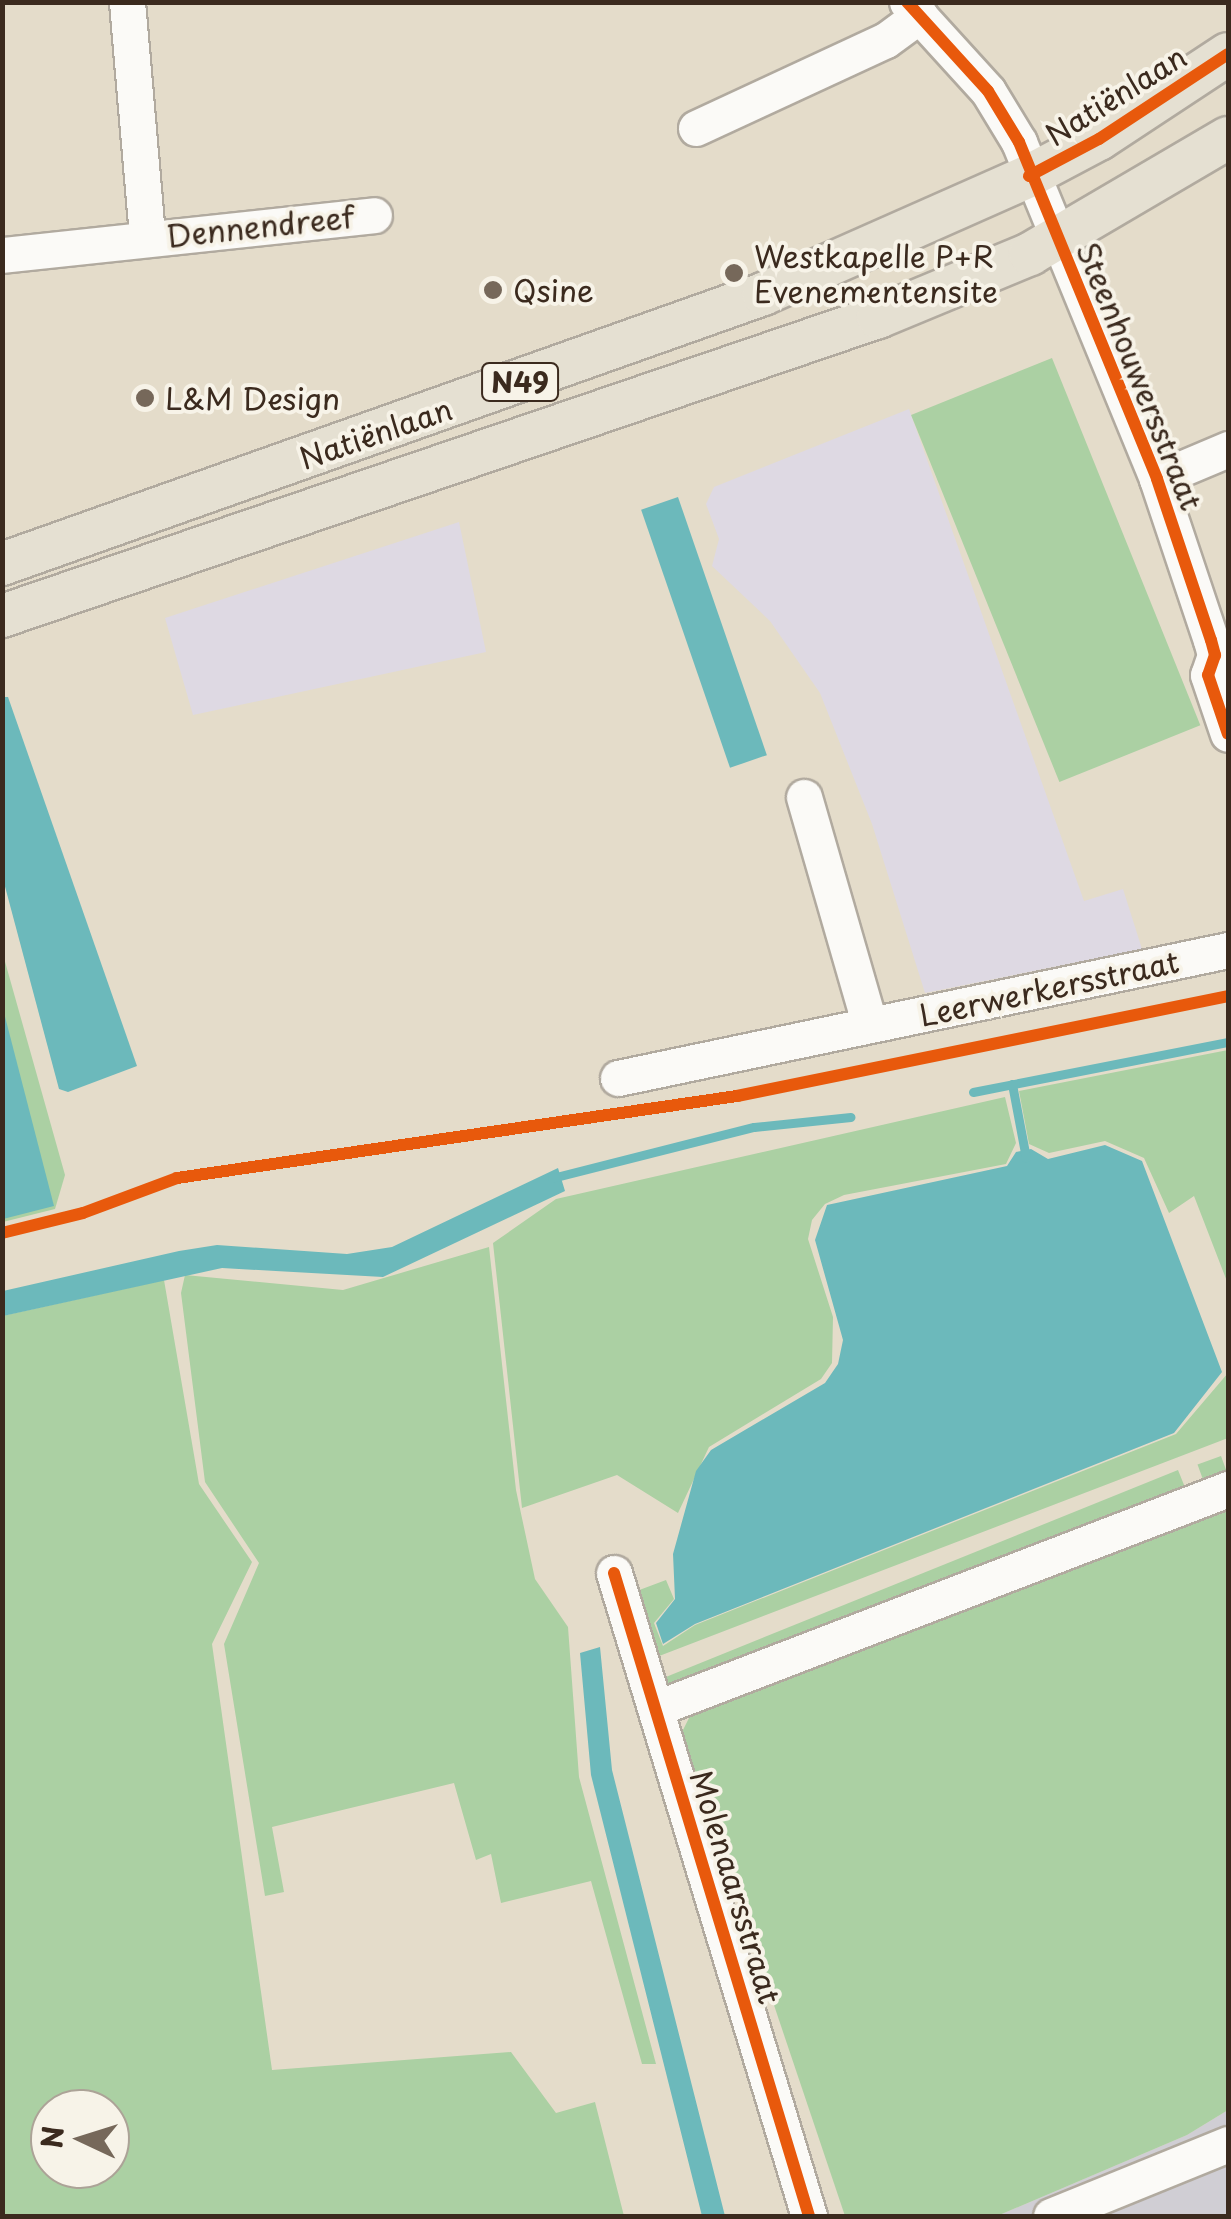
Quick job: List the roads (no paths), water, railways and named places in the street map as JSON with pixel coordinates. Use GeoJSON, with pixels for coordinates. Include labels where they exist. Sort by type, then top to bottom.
{"type":"FeatureCollection","features":[{"type":"Feature","properties":{"kind":"main road","name":"Natiënlaan"},"geometry":{"type":"LineString","coordinates":[[2,564],[763,294],[1029,176],[1100,139],[1228,54]]}},
{"type":"Feature","properties":{"kind":"main road","name":"Natiënlaan"},"geometry":{"type":"LineString","coordinates":[[2,616],[878,317],[1058,239],[1228,138]]}},
{"type":"Feature","properties":{"kind":"street","name":"Dennendreef"},"geometry":{"type":"LineString","coordinates":[[127,2],[147,237]]}},
{"type":"Feature","properties":{"kind":"street"},"geometry":{"type":"LineString","coordinates":[[696,128],[886,40],[914,9]]}},
{"type":"Feature","properties":{"kind":"street","name":"Steenhouwersstraat"},"geometry":{"type":"LineString","coordinates":[[914,9],[988,91],[1019,142],[1029,176],[1157,480],[1221,647],[1208,674],[1228,734]]}},
{"type":"Feature","properties":{"kind":"street","name":"Dennendreef"},"geometry":{"type":"LineString","coordinates":[[2,255],[374,214]]}},
{"type":"Feature","properties":{"kind":"street"},"geometry":{"type":"LineString","coordinates":[[1157,480],[1228,448]]}},
{"type":"Feature","properties":{"kind":"street"},"geometry":{"type":"LineString","coordinates":[[804,797],[870,1025]]}},
{"type":"Feature","properties":{"kind":"street","name":"Leerwerkersstraat"},"geometry":{"type":"LineString","coordinates":[[618,1078],[1228,950]]}},
{"type":"Feature","properties":{"kind":"street"},"geometry":{"type":"LineString","coordinates":[[657,1708],[1226,1498]]}},
{"type":"Feature","properties":{"kind":"street","name":"Molenaarsstraat"},"geometry":{"type":"LineString","coordinates":[[614,1573],[809,2216]]}},
{"type":"Feature","properties":{"kind":"street"},"geometry":{"type":"LineString","coordinates":[[1051,2216],[1228,2144]]}},
{"type":"Feature","properties":{"kind":"water"},"geometry":{"type":"Polygon","coordinates":[[[678,497],[767,755],[730,768],[641,510],[678,497]]]}},
{"type":"Feature","properties":{"kind":"water"},"geometry":{"type":"Polygon","coordinates":[[[3,697],[8,697],[137,1066],[68,1092],[59,1089],[3,879],[3,697]]]}},
{"type":"Feature","properties":{"kind":"water"},"geometry":{"type":"Polygon","coordinates":[[[2,1005],[54,1206],[3,1219],[2,1219],[2,1005]]]}},
{"type":"Feature","properties":{"kind":"water"},"geometry":{"type":"Polygon","coordinates":[[[1105,1145],[1142,1161],[1222,1372],[1174,1433],[695,1624],[663,1644],[656,1623],[675,1599],[673,1554],[696,1471],[711,1450],[825,1383],[838,1364],[843,1340],[815,1240],[827,1205],[1007,1166],[1016,1152],[1031,1149],[1048,1159],[1105,1145]]]}},
{"type":"Feature","properties":{"kind":"water"},"geometry":{"type":"Polygon","coordinates":[[[558,1168],[565,1191],[383,1277],[222,1268],[3,1316],[3,1291],[179,1251],[217,1245],[347,1254],[392,1247],[558,1168]]]}},
{"type":"Feature","properties":{"kind":"water"},"geometry":{"type":"Polygon","coordinates":[[[600,1647],[612,1770],[725,2216],[702,2216],[591,1775],[580,1653],[600,1647]]]}},
{"type":"Feature","properties":{"kind":"waterway"},"geometry":{"type":"LineString","coordinates":[[973,1092],[1228,1042]]}},
{"type":"Feature","properties":{"kind":"waterway"},"geometry":{"type":"LineString","coordinates":[[1012,1084],[1026,1158]]}},
{"type":"Feature","properties":{"kind":"waterway"},"geometry":{"type":"LineString","coordinates":[[552,1178],[754,1127],[850,1117]]}},
{"type":"Feature","properties":{"kind":"place","name":"Westkapelle P+R Evenementensite"},"geometry":{"type":"Point","coordinates":[734,273]}},
{"type":"Feature","properties":{"kind":"place","name":"Qsine"},"geometry":{"type":"Point","coordinates":[493,290]}},
{"type":"Feature","properties":{"kind":"place","name":"L&M Design"},"geometry":{"type":"Point","coordinates":[145,398]}}]}
